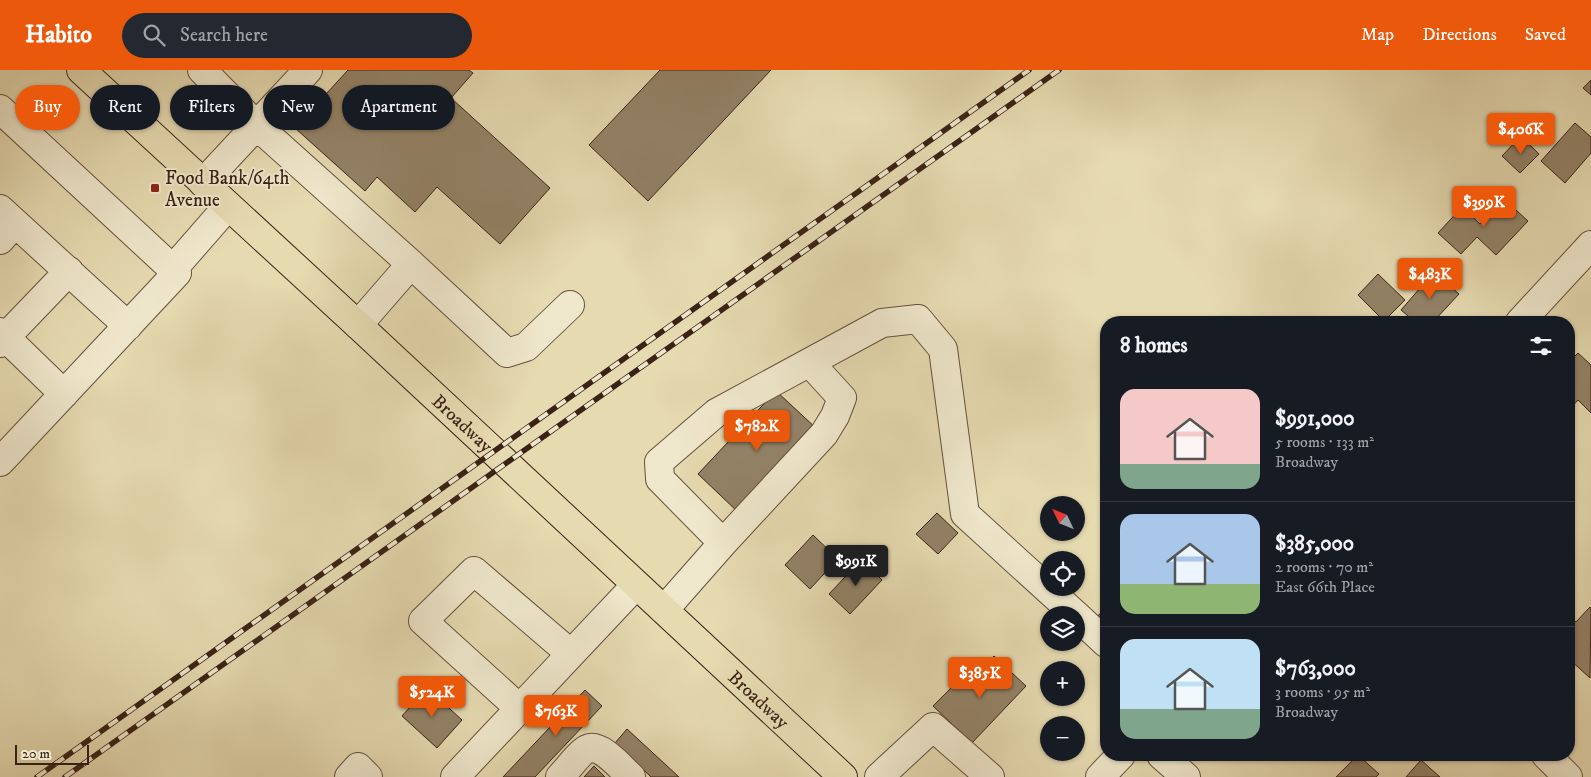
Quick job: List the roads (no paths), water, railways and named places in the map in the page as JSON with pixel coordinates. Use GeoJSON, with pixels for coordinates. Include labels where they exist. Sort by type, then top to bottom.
{"type":"FeatureCollection","features":[{"type":"Feature","properties":{"kind":"main road","name":"Broadway"},"geometry":{"type":"LineString","coordinates":[[81,70],[843,777]]}},
{"type":"Feature","properties":{"kind":"street"},"geometry":{"type":"LineString","coordinates":[[202,70],[256,125],[507,353],[526,347],[570,305]]}},
{"type":"Feature","properties":{"kind":"street"},"geometry":{"type":"LineString","coordinates":[[203,183],[308,70]]}},
{"type":"Feature","properties":{"kind":"street"},"geometry":{"type":"LineString","coordinates":[[0,109],[177,273],[0,462]]}},
{"type":"Feature","properties":{"kind":"street"},"geometry":{"type":"LineString","coordinates":[[173,269],[228,206]]}},
{"type":"Feature","properties":{"kind":"street"},"geometry":{"type":"LineString","coordinates":[[5,224],[69,271],[128,326]]}},
{"type":"Feature","properties":{"kind":"street"},"geometry":{"type":"LineString","coordinates":[[1526,316],[1591,245]]}},
{"type":"Feature","properties":{"kind":"street"},"geometry":{"type":"LineString","coordinates":[[358,325],[411,264]]}},
{"type":"Feature","properties":{"kind":"street"},"geometry":{"type":"LineString","coordinates":[[64,394],[2,337],[69,271]]}},
{"type":"Feature","properties":{"kind":"street"},"geometry":{"type":"LineString","coordinates":[[722,543],[660,479],[659,462],[716,413],[882,323],[918,319],[943,349],[965,514],[1066,606]]}},
{"type":"Feature","properties":{"kind":"street"},"geometry":{"type":"LineString","coordinates":[[664,610],[722,543],[824,434],[835,416],[842,398],[810,363]]}},
{"type":"Feature","properties":{"kind":"street"},"geometry":{"type":"LineString","coordinates":[[520,709],[423,621],[474,572],[571,654]]}},
{"type":"Feature","properties":{"kind":"street"},"geometry":{"type":"LineString","coordinates":[[455,777],[636,585]]}},
{"type":"Feature","properties":{"kind":"street"},"geometry":{"type":"LineString","coordinates":[[1085,623],[1100,637]]}},
{"type":"Feature","properties":{"kind":"street"},"geometry":{"type":"LineString","coordinates":[[879,777],[933,727],[990,777]]}},
{"type":"Feature","properties":{"kind":"street"},"geometry":{"type":"LineString","coordinates":[[560,777],[587,749],[595,747],[604,752],[631,777]]}},
{"type":"Feature","properties":{"kind":"street"},"geometry":{"type":"LineString","coordinates":[[1100,777],[1115,761]]}},
{"type":"Feature","properties":{"kind":"street"},"geometry":{"type":"LineString","coordinates":[[1168,761],[1186,777]]}},
{"type":"Feature","properties":{"kind":"street"},"geometry":{"type":"LineString","coordinates":[[1552,761],[1568,777]]}},
{"type":"Feature","properties":{"kind":"street"},"geometry":{"type":"LineString","coordinates":[[349,777],[358,767],[368,777]]}},
{"type":"Feature","properties":{"kind":"railway"},"geometry":{"type":"LineString","coordinates":[[37,777],[1029,70]]}},
{"type":"Feature","properties":{"kind":"railway"},"geometry":{"type":"LineString","coordinates":[[65,777],[1059,70]]}},
{"type":"Feature","properties":{"kind":"place","name":"Food Bank/64th Avenue"},"geometry":{"type":"Point","coordinates":[155,188]}}]}
